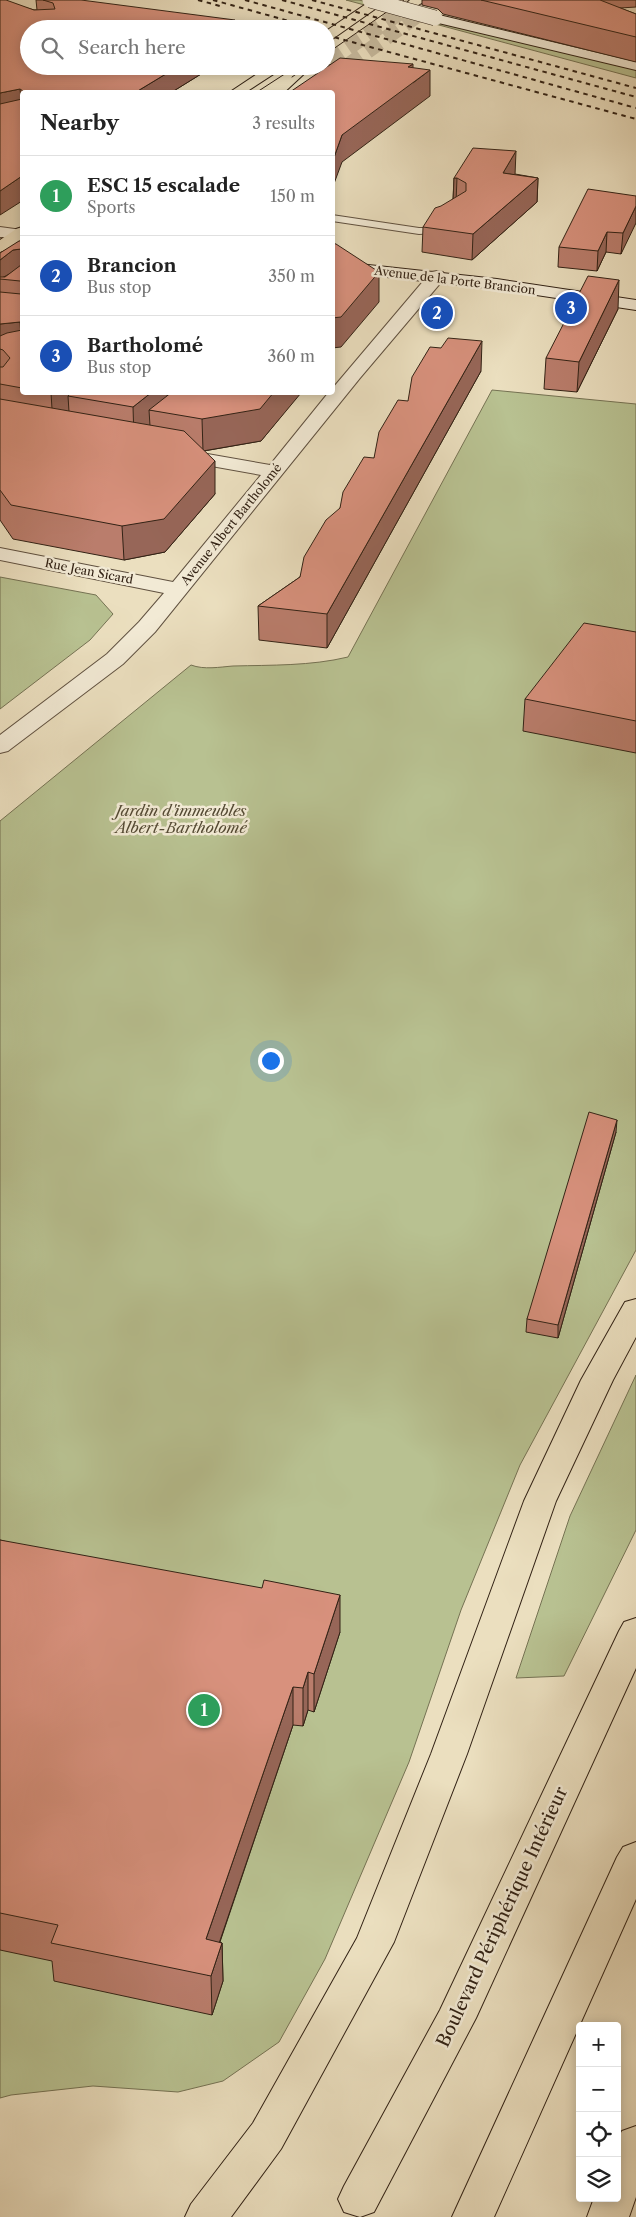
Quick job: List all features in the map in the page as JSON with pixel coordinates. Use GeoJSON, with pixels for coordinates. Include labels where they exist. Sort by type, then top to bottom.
{"type":"FeatureCollection","features":[{"type":"Feature","properties":{"kind":"main road"},"geometry":{"type":"LineString","coordinates":[[335,21],[368,0]]}},
{"type":"Feature","properties":{"kind":"main road"},"geometry":{"type":"LineString","coordinates":[[335,31],[381,0]]}},
{"type":"Feature","properties":{"kind":"main road"},"geometry":{"type":"LineString","coordinates":[[241,90],[264,75]]}},
{"type":"Feature","properties":{"kind":"main road"},"geometry":{"type":"LineString","coordinates":[[296,90],[316,75]]}},
{"type":"Feature","properties":{"kind":"main road"},"geometry":{"type":"LineString","coordinates":[[0,247],[20,234]]}},
{"type":"Feature","properties":{"kind":"main road"},"geometry":{"type":"LineString","coordinates":[[206,2217],[267,2136],[375,1942],[449,1754],[540,1501],[598,1380],[636,1309]]}},
{"type":"Feature","properties":{"kind":"main road","name":"Boulevard Périphérique Intérieur"},"geometry":{"type":"LineString","coordinates":[[359,2199],[456,2018],[636,1631]]}},
{"type":"Feature","properties":{"kind":"main road"},"geometry":{"type":"LineString","coordinates":[[473,2217],[636,1857]]}},
{"type":"Feature","properties":{"kind":"main road"},"geometry":{"type":"LineString","coordinates":[[621,2182],[636,2144]]}},
{"type":"Feature","properties":{"kind":"main road"},"geometry":{"type":"LineString","coordinates":[[608,2217],[614,2202]]}},
{"type":"Feature","properties":{"kind":"street"},"geometry":{"type":"LineString","coordinates":[[368,0],[434,18],[636,66]]}},
{"type":"Feature","properties":{"kind":"street"},"geometry":{"type":"LineString","coordinates":[[0,232],[20,233]]}},
{"type":"Feature","properties":{"kind":"street","name":"Avenue de la Porte Brancion"},"geometry":{"type":"LineString","coordinates":[[335,267],[437,276],[636,305]]}},
{"type":"Feature","properties":{"kind":"street","name":"Avenue Albert Bartholomé"},"geometry":{"type":"LineString","coordinates":[[0,746],[115,659],[147,627],[354,374],[437,276]]}},
{"type":"Feature","properties":{"kind":"street"},"geometry":{"type":"LineString","coordinates":[[335,371],[354,374]]}},
{"type":"Feature","properties":{"kind":"street"},"geometry":{"type":"LineString","coordinates":[[162,452],[274,471]]}},
{"type":"Feature","properties":{"kind":"street","name":"Rue Jean Sicard"},"geometry":{"type":"LineString","coordinates":[[0,554],[178,589]]}},
{"type":"Feature","properties":{"kind":"lane"},"geometry":{"type":"LineString","coordinates":[[335,218],[419,231],[431,231],[440,228],[452,219]]}},
{"type":"Feature","properties":{"kind":"green space"},"geometry":{"type":"Polygon","coordinates":[[[346,0],[359,0],[636,69],[636,78],[346,0]]]}},
{"type":"Feature","properties":{"kind":"green space","name":"Jardin d'immeubles Albert-Bartholomé"},"geometry":{"type":"Polygon","coordinates":[[[492,390],[636,404],[636,1250],[520,1465],[461,1610],[409,1762],[325,1959],[279,2042],[223,2081],[178,2092],[93,2086],[11,2095],[0,2098],[0,821],[191,665],[207,668],[291,664],[320,662],[348,657],[492,390]]]}},
{"type":"Feature","properties":{"kind":"green space"},"geometry":{"type":"Polygon","coordinates":[[[0,577],[96,595],[113,614],[90,640],[0,709],[0,577]]]}},
{"type":"Feature","properties":{"kind":"green space"},"geometry":{"type":"Polygon","coordinates":[[[636,1375],[636,1530],[564,1676],[516,1678],[570,1516],[636,1375]]]}},
{"type":"Feature","properties":{"kind":"building"},"geometry":{"type":"Polygon","coordinates":[[[0,0],[6,0],[34,10],[55,9],[53,3],[43,0],[81,0],[235,20],[20,20],[20,75],[164,75],[139,90],[20,89],[0,93],[0,0]]]}},
{"type":"Feature","properties":{"kind":"building"},"geometry":{"type":"Polygon","coordinates":[[[481,0],[600,0],[636,14],[636,37],[481,0]]]}},
{"type":"Feature","properties":{"kind":"building"},"geometry":{"type":"Polygon","coordinates":[[[340,58],[413,64],[408,67],[430,70],[342,135],[335,155],[335,90],[293,90],[315,75],[335,75],[335,61],[340,58]]]}},
{"type":"Feature","properties":{"kind":"building"},"geometry":{"type":"Polygon","coordinates":[[[20,99],[20,177],[0,191],[0,104],[20,99]]]}},
{"type":"Feature","properties":{"kind":"building"},"geometry":{"type":"Polygon","coordinates":[[[473,148],[516,151],[503,173],[538,178],[473,234],[423,227],[435,208],[466,191],[466,183],[454,178],[473,148]]]}},
{"type":"Feature","properties":{"kind":"building"},"geometry":{"type":"Polygon","coordinates":[[[588,189],[636,196],[636,206],[623,233],[607,232],[598,251],[559,247],[588,189]]]}},
{"type":"Feature","properties":{"kind":"building"},"geometry":{"type":"Polygon","coordinates":[[[20,241],[20,249],[13,250],[0,260],[0,253],[20,241]]]}},
{"type":"Feature","properties":{"kind":"building"},"geometry":{"type":"Polygon","coordinates":[[[335,244],[379,272],[341,317],[335,318],[335,244]]]}},
{"type":"Feature","properties":{"kind":"building"},"geometry":{"type":"Polygon","coordinates":[[[20,266],[20,281],[0,279],[0,277],[5,277],[20,266]]]}},
{"type":"Feature","properties":{"kind":"building"},"geometry":{"type":"Polygon","coordinates":[[[588,276],[619,280],[579,362],[546,358],[588,276]]]}},
{"type":"Feature","properties":{"kind":"building"},"geometry":{"type":"Polygon","coordinates":[[[0,292],[20,294],[20,322],[0,324],[0,292]]]}},
{"type":"Feature","properties":{"kind":"building"},"geometry":{"type":"Polygon","coordinates":[[[20,330],[20,388],[0,384],[0,367],[3,367],[10,358],[0,349],[0,336],[20,330]]]}},
{"type":"Feature","properties":{"kind":"building"},"geometry":{"type":"Polygon","coordinates":[[[448,338],[482,341],[327,614],[258,606],[300,577],[304,557],[326,520],[340,508],[343,492],[364,457],[374,458],[379,432],[398,400],[408,401],[412,377],[430,347],[441,348],[448,338]]]}},
{"type":"Feature","properties":{"kind":"building"},"geometry":{"type":"Polygon","coordinates":[[[69,395],[148,395],[133,407],[69,395]]]}},
{"type":"Feature","properties":{"kind":"building"},"geometry":{"type":"Polygon","coordinates":[[[168,395],[272,395],[260,409],[202,419],[149,410],[168,395]]]}},
{"type":"Feature","properties":{"kind":"building"},"geometry":{"type":"Polygon","coordinates":[[[0,399],[184,431],[215,461],[164,519],[122,526],[11,505],[0,490],[0,399]]]}},
{"type":"Feature","properties":{"kind":"building"},"geometry":{"type":"Polygon","coordinates":[[[584,623],[636,632],[636,721],[525,699],[584,623]]]}},
{"type":"Feature","properties":{"kind":"building"},"geometry":{"type":"Polygon","coordinates":[[[589,1112],[617,1120],[558,1325],[527,1319],[589,1112]]]}},
{"type":"Feature","properties":{"kind":"building"},"geometry":{"type":"Polygon","coordinates":[[[0,1540],[262,1588],[264,1580],[340,1595],[314,1674],[308,1672],[303,1688],[293,1687],[206,1939],[222,1943],[211,1976],[51,1943],[58,1925],[0,1913],[0,1540]]]}},
{"type":"Feature","properties":{"kind":"tunnel"},"geometry":{"type":"LineString","coordinates":[[335,57],[413,4],[418,15],[347,66]]}},
{"type":"Feature","properties":{"kind":"tram line"},"geometry":{"type":"LineString","coordinates":[[335,48],[404,0]]}},
{"type":"Feature","properties":{"kind":"tram line"},"geometry":{"type":"LineString","coordinates":[[260,90],[283,75]]}},
{"type":"Feature","properties":{"kind":"railway"},"geometry":{"type":"LineString","coordinates":[[198,0],[220,6]]}},
{"type":"Feature","properties":{"kind":"railway"},"geometry":{"type":"LineString","coordinates":[[213,0],[285,20]]}},
{"type":"Feature","properties":{"kind":"railway"},"geometry":{"type":"LineString","coordinates":[[245,0],[317,20]]}},
{"type":"Feature","properties":{"kind":"railway"},"geometry":{"type":"LineString","coordinates":[[282,0],[636,97]]}},
{"type":"Feature","properties":{"kind":"railway"},"geometry":{"type":"LineString","coordinates":[[312,0],[636,88]]}},
{"type":"Feature","properties":{"kind":"railway"},"geometry":{"type":"LineString","coordinates":[[335,25],[636,108]]}},
{"type":"Feature","properties":{"kind":"railway"},"geometry":{"type":"LineString","coordinates":[[335,37],[636,119]]}},
{"type":"Feature","properties":{"kind":"place","name":"Bartholomé"},"geometry":{"type":"Point","coordinates":[571,308]}},
{"type":"Feature","properties":{"kind":"place","name":"Brancion"},"geometry":{"type":"Point","coordinates":[437,313]}},
{"type":"Feature","properties":{"kind":"place","name":"ESC 15 escalade"},"geometry":{"type":"Point","coordinates":[204,1710]}}]}
